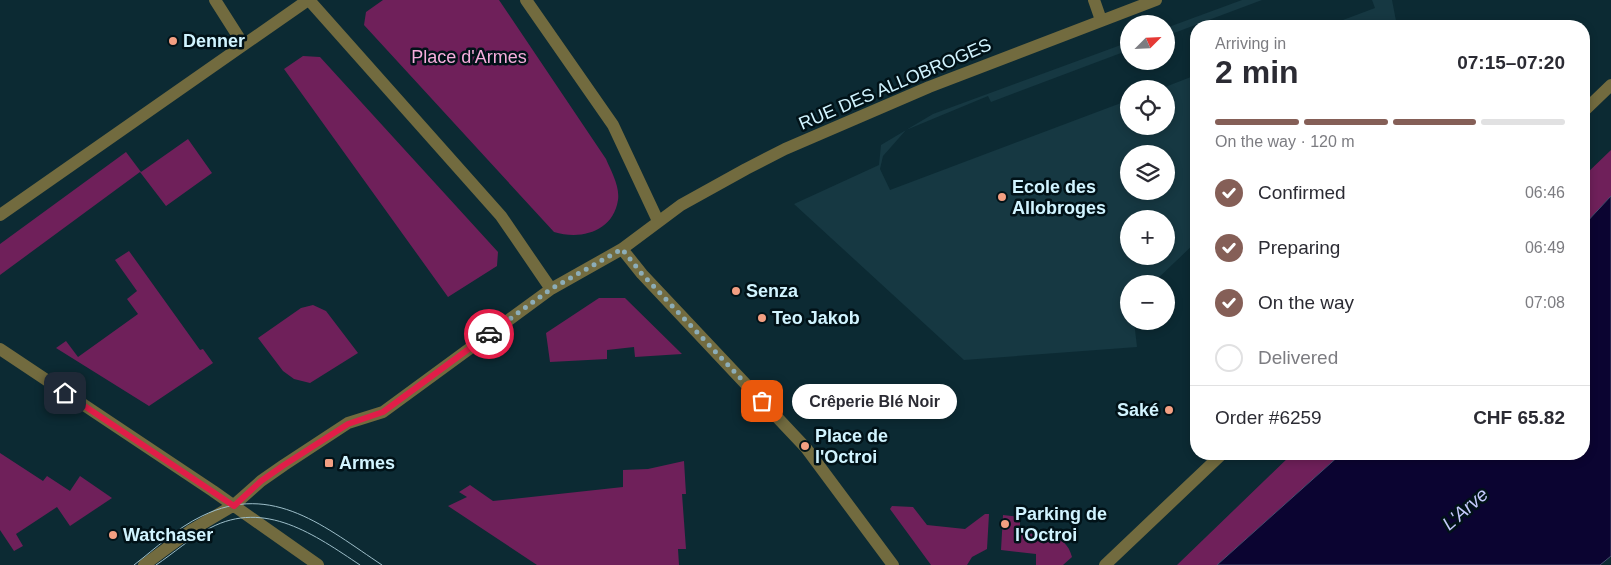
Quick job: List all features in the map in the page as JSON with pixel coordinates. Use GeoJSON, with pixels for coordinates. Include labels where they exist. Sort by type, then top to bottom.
{"type":"FeatureCollection","features":[{"type":"Feature","properties":{"kind":"street"},"geometry":{"type":"LineString","coordinates":[[215,0],[243,44]]}},
{"type":"Feature","properties":{"kind":"street"},"geometry":{"type":"LineString","coordinates":[[0,216],[308,0],[501,216],[551,289]]}},
{"type":"Feature","properties":{"kind":"street"},"geometry":{"type":"LineString","coordinates":[[144,565],[190,531],[234,506],[261,481],[284,465],[348,424],[383,412],[551,289],[622,249],[658,221],[612,125],[526,0]]}},
{"type":"Feature","properties":{"kind":"street"},"geometry":{"type":"LineString","coordinates":[[1094,0],[1101,20]]}},
{"type":"Feature","properties":{"kind":"street","name":"RUE DES ALLOBROGES"},"geometry":{"type":"LineString","coordinates":[[658,221],[681,205],[785,149],[929,87],[1156,0]]}},
{"type":"Feature","properties":{"kind":"street"},"geometry":{"type":"LineString","coordinates":[[1590,104],[1611,85]]}},
{"type":"Feature","properties":{"kind":"street"},"geometry":{"type":"LineString","coordinates":[[622,249],[642,274],[806,448],[893,565]]}},
{"type":"Feature","properties":{"kind":"street"},"geometry":{"type":"LineString","coordinates":[[0,349],[234,506],[318,565]]}},
{"type":"Feature","properties":{"kind":"street"},"geometry":{"type":"LineString","coordinates":[[1105,565],[1216,460]]}},
{"type":"Feature","properties":{"kind":"shaded area"},"geometry":{"type":"Polygon","coordinates":[[[1242,0],[1262,0],[1209,20],[1190,20],[1190,27],[1175,33],[1175,25],[1242,0]]]}},
{"type":"Feature","properties":{"kind":"shaded area"},"geometry":{"type":"Polygon","coordinates":[[[1372,0],[1392,0],[1396,20],[1343,20],[1375,8],[1372,0]]]}},
{"type":"Feature","properties":{"kind":"shaded area"},"geometry":{"type":"Polygon","coordinates":[[[1120,45],[1120,53],[991,102],[988,96],[907,130],[933,114],[1120,45]]]}},
{"type":"Feature","properties":{"kind":"shaded area","name":"Ecole des Allobroges"},"geometry":{"type":"Polygon","coordinates":[[[1190,77],[1190,248],[1175,262],[1175,210],[1120,210],[1120,265],[1172,265],[1161,275],[1120,275],[1120,330],[1135,330],[1137,347],[964,360],[794,204],[879,165],[881,145],[906,130],[883,156],[880,169],[890,190],[1120,103],[1120,135],[1175,135],[1175,83],[1190,77]]]}},
{"type":"Feature","properties":{"kind":"green space","name":"Place d'Armes"},"geometry":{"type":"Polygon","coordinates":[[[383,0],[499,0],[606,159],[618,189],[618,200],[610,220],[603,226],[585,234],[575,235],[554,232],[364,25],[366,12],[383,0]]]}},
{"type":"Feature","properties":{"kind":"green space"},"geometry":{"type":"Polygon","coordinates":[[[303,56],[320,57],[498,252],[497,266],[448,297],[284,69],[303,56]]]}},
{"type":"Feature","properties":{"kind":"green space"},"geometry":{"type":"Polygon","coordinates":[[[188,139],[212,173],[166,206],[140,172],[0,275],[0,244],[126,152],[141,172],[188,139]]]}},
{"type":"Feature","properties":{"kind":"green space"},"geometry":{"type":"Polygon","coordinates":[[[1611,150],[1611,196],[1590,219],[1590,170],[1611,150]]]}},
{"type":"Feature","properties":{"kind":"green space"},"geometry":{"type":"Polygon","coordinates":[[[129,251],[200,350],[203,349],[213,363],[149,406],[56,348],[66,341],[78,357],[138,314],[127,299],[137,291],[115,260],[129,251]]]}},
{"type":"Feature","properties":{"kind":"green space"},"geometry":{"type":"Polygon","coordinates":[[[599,298],[625,298],[682,354],[635,357],[634,347],[607,350],[607,359],[550,362],[546,333],[599,298]]]}},
{"type":"Feature","properties":{"kind":"green space"},"geometry":{"type":"Polygon","coordinates":[[[313,305],[326,311],[358,353],[310,383],[294,379],[283,371],[258,338],[301,308],[313,305]]]}},
{"type":"Feature","properties":{"kind":"green space"},"geometry":{"type":"Polygon","coordinates":[[[0,453],[43,481],[47,476],[70,491],[80,476],[112,498],[70,526],[57,507],[16,534],[23,546],[14,551],[0,530],[0,453]]]}},
{"type":"Feature","properties":{"kind":"green space"},"geometry":{"type":"Polygon","coordinates":[[[1286,460],[1334,460],[1217,565],[1177,565],[1286,460]]]}},
{"type":"Feature","properties":{"kind":"green space"},"geometry":{"type":"Polygon","coordinates":[[[684,461],[686,494],[682,494],[686,549],[678,549],[679,565],[537,565],[448,506],[467,497],[459,492],[470,485],[493,501],[623,487],[623,470],[648,469],[684,461]]]}},
{"type":"Feature","properties":{"kind":"green space"},"geometry":{"type":"Polygon","coordinates":[[[892,506],[913,507],[927,525],[965,529],[985,514],[989,514],[987,549],[972,557],[967,565],[931,565],[890,509],[892,506]]]}},
{"type":"Feature","properties":{"kind":"green space"},"geometry":{"type":"Polygon","coordinates":[[[1003,515],[1020,517],[1020,533],[1052,536],[1058,539],[1069,549],[1072,557],[1063,565],[1036,565],[1036,554],[1001,550],[1003,515]]]}},
{"type":"Feature","properties":{"kind":"water","name":"L'Arve"},"geometry":{"type":"Polygon","coordinates":[[[1611,196],[1611,556],[1600,565],[1217,565],[1334,460],[1590,460],[1590,219],[1611,196]]]}},
{"type":"Feature","properties":{"kind":"tram line"},"geometry":{"type":"LineString","coordinates":[[134,565],[175,532],[202,516],[228,507],[252,504],[275,506],[298,514],[319,524],[382,565]]}},
{"type":"Feature","properties":{"kind":"tram line"},"geometry":{"type":"LineString","coordinates":[[156,565],[210,528],[230,520],[250,517],[270,519],[289,524],[325,542],[360,565]]}},
{"type":"Feature","properties":{"kind":"way so far"},"geometry":{"type":"LineString","coordinates":[[489,334],[551,289],[622,249],[642,274],[762,401]]}},
{"type":"Feature","properties":{"kind":"place","name":"Denner"},"geometry":{"type":"Point","coordinates":[173,41]}},
{"type":"Feature","properties":{"kind":"place","name":"Ecole des Allobroges"},"geometry":{"type":"Point","coordinates":[1002,197]}},
{"type":"Feature","properties":{"kind":"place","name":"Senza"},"geometry":{"type":"Point","coordinates":[736,291]}},
{"type":"Feature","properties":{"kind":"place","name":"Teo Jakob"},"geometry":{"type":"Point","coordinates":[762,318]}},
{"type":"Feature","properties":{"kind":"place","name":"Crêperie Blé Noir"},"geometry":{"type":"Point","coordinates":[762,401]}},
{"type":"Feature","properties":{"kind":"place","name":"Saké"},"geometry":{"type":"Point","coordinates":[1169,410]}},
{"type":"Feature","properties":{"kind":"place","name":"Place de l'Octroi"},"geometry":{"type":"Point","coordinates":[805,446]}},
{"type":"Feature","properties":{"kind":"place","name":"Armes"},"geometry":{"type":"Point","coordinates":[329,463]}},
{"type":"Feature","properties":{"kind":"place","name":"Parking de l'Octroi"},"geometry":{"type":"Point","coordinates":[1005,524]}},
{"type":"Feature","properties":{"kind":"place","name":"Watchaser"},"geometry":{"type":"Point","coordinates":[113,535]}},
{"type":"Feature","properties":{"kind":"route"},"geometry":{"type":"LineString","coordinates":[[65,393],[234,506],[261,481],[284,465],[348,424],[383,412],[489,334]]}}]}
